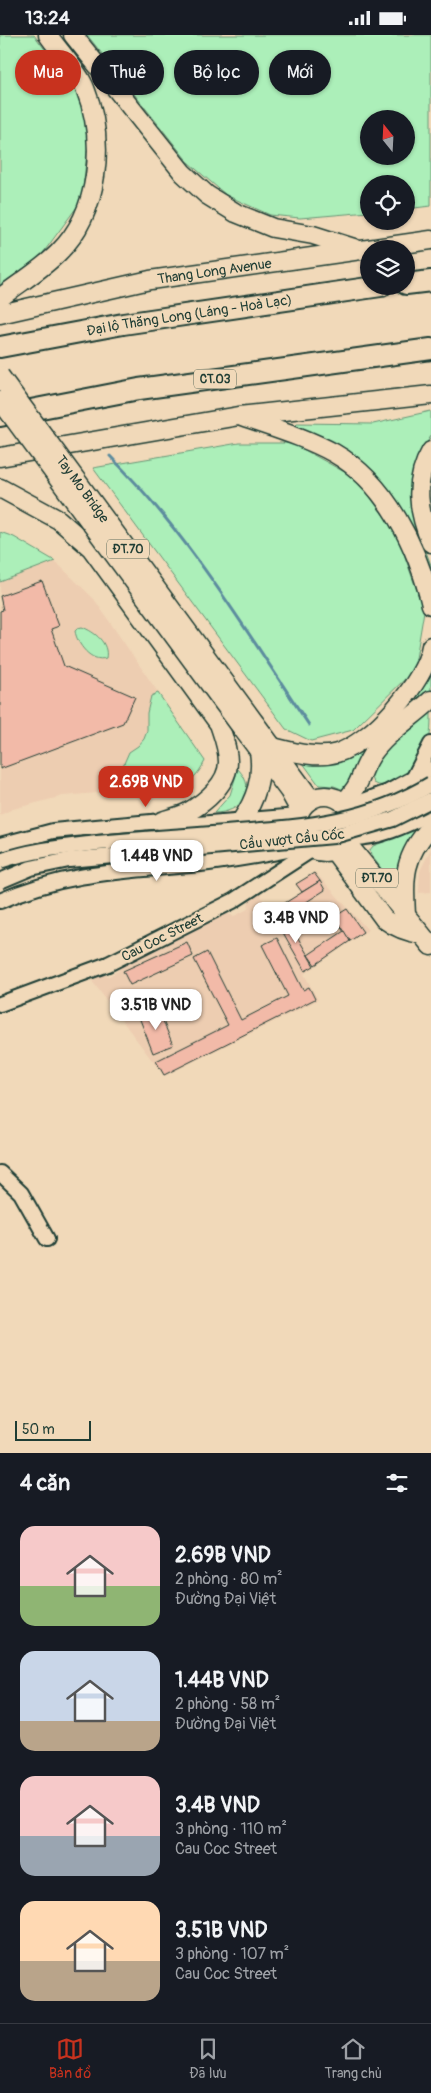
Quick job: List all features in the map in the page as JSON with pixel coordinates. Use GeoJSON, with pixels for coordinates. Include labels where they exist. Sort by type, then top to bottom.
{"type":"FeatureCollection","features":[{"type":"Feature","properties":{"kind":"highway"},"geometry":{"type":"LineString","coordinates":[[415,283],[431,281]]}},
{"type":"Feature","properties":{"kind":"highway","name":"Đại lộ Thăng Long (Láng - Hoà Lạc)"},"geometry":{"type":"LineString","coordinates":[[0,347],[123,324],[360,289]]}},
{"type":"Feature","properties":{"kind":"highway","name":"CT.03"},"geometry":{"type":"LineString","coordinates":[[0,416],[139,389],[431,349]]}},
{"type":"Feature","properties":{"kind":"main road"},"geometry":{"type":"LineString","coordinates":[[0,298],[58,253],[80,224],[92,189],[98,161],[95,125],[84,87],[48,35]]}},
{"type":"Feature","properties":{"kind":"main road"},"geometry":{"type":"LineString","coordinates":[[73,35],[182,173],[207,195],[236,213],[273,228],[313,235],[359,249]]}},
{"type":"Feature","properties":{"kind":"main road","name":"Thang Long Avenue"},"geometry":{"type":"LineString","coordinates":[[0,314],[150,280],[431,240]]}},
{"type":"Feature","properties":{"kind":"main road","name":"Tay Mo Bridge"},"geometry":{"type":"LineString","coordinates":[[0,375],[250,727]]}},
{"type":"Feature","properties":{"kind":"main road"},"geometry":{"type":"LineString","coordinates":[[0,457],[239,416],[431,395]]}},
{"type":"Feature","properties":{"kind":"main road","name":"Tay Mo Bridge"},"geometry":{"type":"LineString","coordinates":[[0,400],[250,727]]}},
{"type":"Feature","properties":{"kind":"main road"},"geometry":{"type":"LineString","coordinates":[[239,416],[316,444],[351,465],[366,479],[383,498],[403,529],[423,575],[431,605]]}},
{"type":"Feature","properties":{"kind":"main road"},"geometry":{"type":"LineString","coordinates":[[431,451],[421,474],[418,490],[420,510],[431,543]]}},
{"type":"Feature","properties":{"kind":"main road"},"geometry":{"type":"LineString","coordinates":[[0,488],[59,520],[91,548],[218,723],[227,752],[228,763],[221,783],[204,801],[187,813],[162,821]]}},
{"type":"Feature","properties":{"kind":"main road"},"geometry":{"type":"LineString","coordinates":[[241,821],[254,801],[266,749],[323,755],[337,753],[348,748],[375,728],[405,697],[424,667],[431,646]]}},
{"type":"Feature","properties":{"kind":"main road"},"geometry":{"type":"LineString","coordinates":[[345,805],[356,789],[371,756],[383,741],[431,700]]}},
{"type":"Feature","properties":{"kind":"main road","name":"ĐT.70"},"geometry":{"type":"LineString","coordinates":[[250,727],[303,809]]}},
{"type":"Feature","properties":{"kind":"main road"},"geometry":{"type":"LineString","coordinates":[[328,796],[345,805],[351,813],[353,826],[343,844],[327,852],[310,848],[298,833],[303,809],[328,796]]}},
{"type":"Feature","properties":{"kind":"main road"},"geometry":{"type":"LineString","coordinates":[[406,915],[404,883],[406,867],[412,851],[431,827]]}},
{"type":"Feature","properties":{"kind":"main road","name":"ĐT.70"},"geometry":{"type":"LineString","coordinates":[[343,844],[426,940]]}},
{"type":"Feature","properties":{"kind":"main road","name":"ĐT.70"},"geometry":{"type":"LineString","coordinates":[[343,844],[384,919],[394,927],[426,940]]}},
{"type":"Feature","properties":{"kind":"street"},"geometry":{"type":"LineString","coordinates":[[412,781],[431,744]]}},
{"type":"Feature","properties":{"kind":"street"},"geometry":{"type":"LineString","coordinates":[[345,805],[388,792],[412,781],[431,769]]}},
{"type":"Feature","properties":{"kind":"street","name":"Cầu vượt Cầu Cốc"},"geometry":{"type":"LineString","coordinates":[[0,861],[15,855],[65,847],[275,829],[337,821],[372,813],[415,794],[431,784]]}},
{"type":"Feature","properties":{"kind":"street","name":"Cầu vượt Cầu Cốc"},"geometry":{"type":"LineString","coordinates":[[0,881],[31,868],[69,860],[334,836],[393,819],[431,800]]}},
{"type":"Feature","properties":{"kind":"street"},"geometry":{"type":"LineString","coordinates":[[0,845],[53,831],[162,821],[185,825],[241,821],[303,809]]}},
{"type":"Feature","properties":{"kind":"street"},"geometry":{"type":"LineString","coordinates":[[343,844],[403,827],[431,813]]}},
{"type":"Feature","properties":{"kind":"street"},"geometry":{"type":"LineString","coordinates":[[0,901],[26,889],[94,873],[209,863],[310,848]]}},
{"type":"Feature","properties":{"kind":"street","name":"Cau Coc Street"},"geometry":{"type":"LineString","coordinates":[[0,1004],[108,964],[233,901],[310,848]]}},
{"type":"Feature","properties":{"kind":"street"},"geometry":{"type":"LineString","coordinates":[[0,1173],[21,1193],[47,1239]]}},
{"type":"Feature","properties":{"kind":"shaded area"},"geometry":{"type":"Polygon","coordinates":[[[0,532],[14,537],[58,564],[94,599],[205,761],[200,771],[189,782],[176,788],[146,792],[142,789],[63,796],[13,809],[0,815],[0,532]]]}},
{"type":"Feature","properties":{"kind":"shaded area"},"geometry":{"type":"Polygon","coordinates":[[[431,849],[431,892],[419,893],[420,871],[431,849]]]}},
{"type":"Feature","properties":{"kind":"shaded area"},"geometry":{"type":"Polygon","coordinates":[[[315,872],[368,930],[304,974],[318,1000],[164,1076],[92,981],[102,975],[109,976],[118,971],[121,964],[225,913],[234,916],[248,909],[249,901],[260,894],[270,912],[301,892],[296,884],[315,872]]]}},
{"type":"Feature","properties":{"kind":"green space"},"geometry":{"type":"Polygon","coordinates":[[[0,35],[34,35],[45,50],[15,50],[15,95],[78,95],[89,131],[82,200],[40,257],[0,285],[0,35]]]}},
{"type":"Feature","properties":{"kind":"green space"},"geometry":{"type":"Polygon","coordinates":[[[87,35],[431,35],[431,206],[415,208],[415,175],[360,175],[360,213],[300,218],[270,215],[226,195],[189,163],[135,95],[164,95],[164,50],[99,50],[87,35]]]}},
{"type":"Feature","properties":{"kind":"green space"},"geometry":{"type":"Polygon","coordinates":[[[431,411],[431,436],[417,459],[412,479],[416,525],[431,565],[431,575],[395,501],[293,427],[297,423],[373,424],[431,411]]]}},
{"type":"Feature","properties":{"kind":"green space"},"geometry":{"type":"Polygon","coordinates":[[[239,443],[292,443],[357,479],[397,534],[424,611],[414,670],[353,730],[311,741],[286,729],[93,468],[239,443]]]}},
{"type":"Feature","properties":{"kind":"green space"},"geometry":{"type":"Polygon","coordinates":[[[0,532],[14,537],[55,561],[0,582],[0,532]]]}},
{"type":"Feature","properties":{"kind":"green space"},"geometry":{"type":"Polygon","coordinates":[[[82,627],[100,639],[105,648],[106,658],[95,658],[82,647],[75,631],[82,627]]]}},
{"type":"Feature","properties":{"kind":"green space"},"geometry":{"type":"Polygon","coordinates":[[[431,674],[431,691],[344,790],[334,786],[319,785],[303,763],[304,761],[393,720],[413,701],[431,674]]]}},
{"type":"Feature","properties":{"kind":"green space"},"geometry":{"type":"Polygon","coordinates":[[[158,693],[205,761],[194,777],[181,786],[146,792],[142,789],[123,791],[122,768],[129,752],[144,739],[147,731],[147,713],[151,696],[158,693]]]}},
{"type":"Feature","properties":{"kind":"green space"},"geometry":{"type":"Polygon","coordinates":[[[431,711],[430,735],[422,752],[409,771],[392,784],[383,786],[374,783],[371,774],[383,755],[397,739],[431,711]]]}},
{"type":"Feature","properties":{"kind":"green space"},"geometry":{"type":"Polygon","coordinates":[[[238,769],[244,777],[247,786],[244,800],[232,809],[214,813],[230,795],[238,769]]]}},
{"type":"Feature","properties":{"kind":"green space"},"geometry":{"type":"Polygon","coordinates":[[[419,829],[397,882],[392,883],[371,855],[370,850],[373,846],[419,829]]]}},
{"type":"Feature","properties":{"kind":"building"},"geometry":{"type":"Polygon","coordinates":[[[42,581],[59,626],[51,629],[64,666],[135,697],[123,723],[0,769],[0,611],[3,610],[0,596],[42,581]]]}},
{"type":"Feature","properties":{"kind":"building"},"geometry":{"type":"Polygon","coordinates":[[[314,873],[320,881],[302,892],[296,884],[314,873]]]}},
{"type":"Feature","properties":{"kind":"building"},"geometry":{"type":"Polygon","coordinates":[[[320,881],[325,890],[283,917],[277,908],[320,881]]]}},
{"type":"Feature","properties":{"kind":"building"},"geometry":{"type":"Polygon","coordinates":[[[347,909],[363,932],[350,941],[334,917],[347,909]]]}},
{"type":"Feature","properties":{"kind":"building"},"geometry":{"type":"Polygon","coordinates":[[[286,917],[314,966],[305,971],[277,922],[286,917]]]}},
{"type":"Feature","properties":{"kind":"building"},"geometry":{"type":"Polygon","coordinates":[[[344,931],[350,941],[315,965],[308,955],[344,931]]]}},
{"type":"Feature","properties":{"kind":"building"},"geometry":{"type":"Polygon","coordinates":[[[277,938],[303,990],[309,987],[315,999],[164,1075],[156,1061],[228,1025],[194,959],[207,952],[241,1020],[288,996],[262,945],[277,938]]]}},
{"type":"Feature","properties":{"kind":"building"},"geometry":{"type":"Polygon","coordinates":[[[187,942],[193,956],[130,985],[123,971],[187,942]]]}},
{"type":"Feature","properties":{"kind":"building"},"geometry":{"type":"Polygon","coordinates":[[[158,1009],[173,1045],[153,1053],[139,1017],[158,1009]]]}},
{"type":"Feature","properties":{"kind":"waterway"},"geometry":{"type":"LineString","coordinates":[[110,456],[139,486],[191,551],[240,620],[309,725]]}}]}
